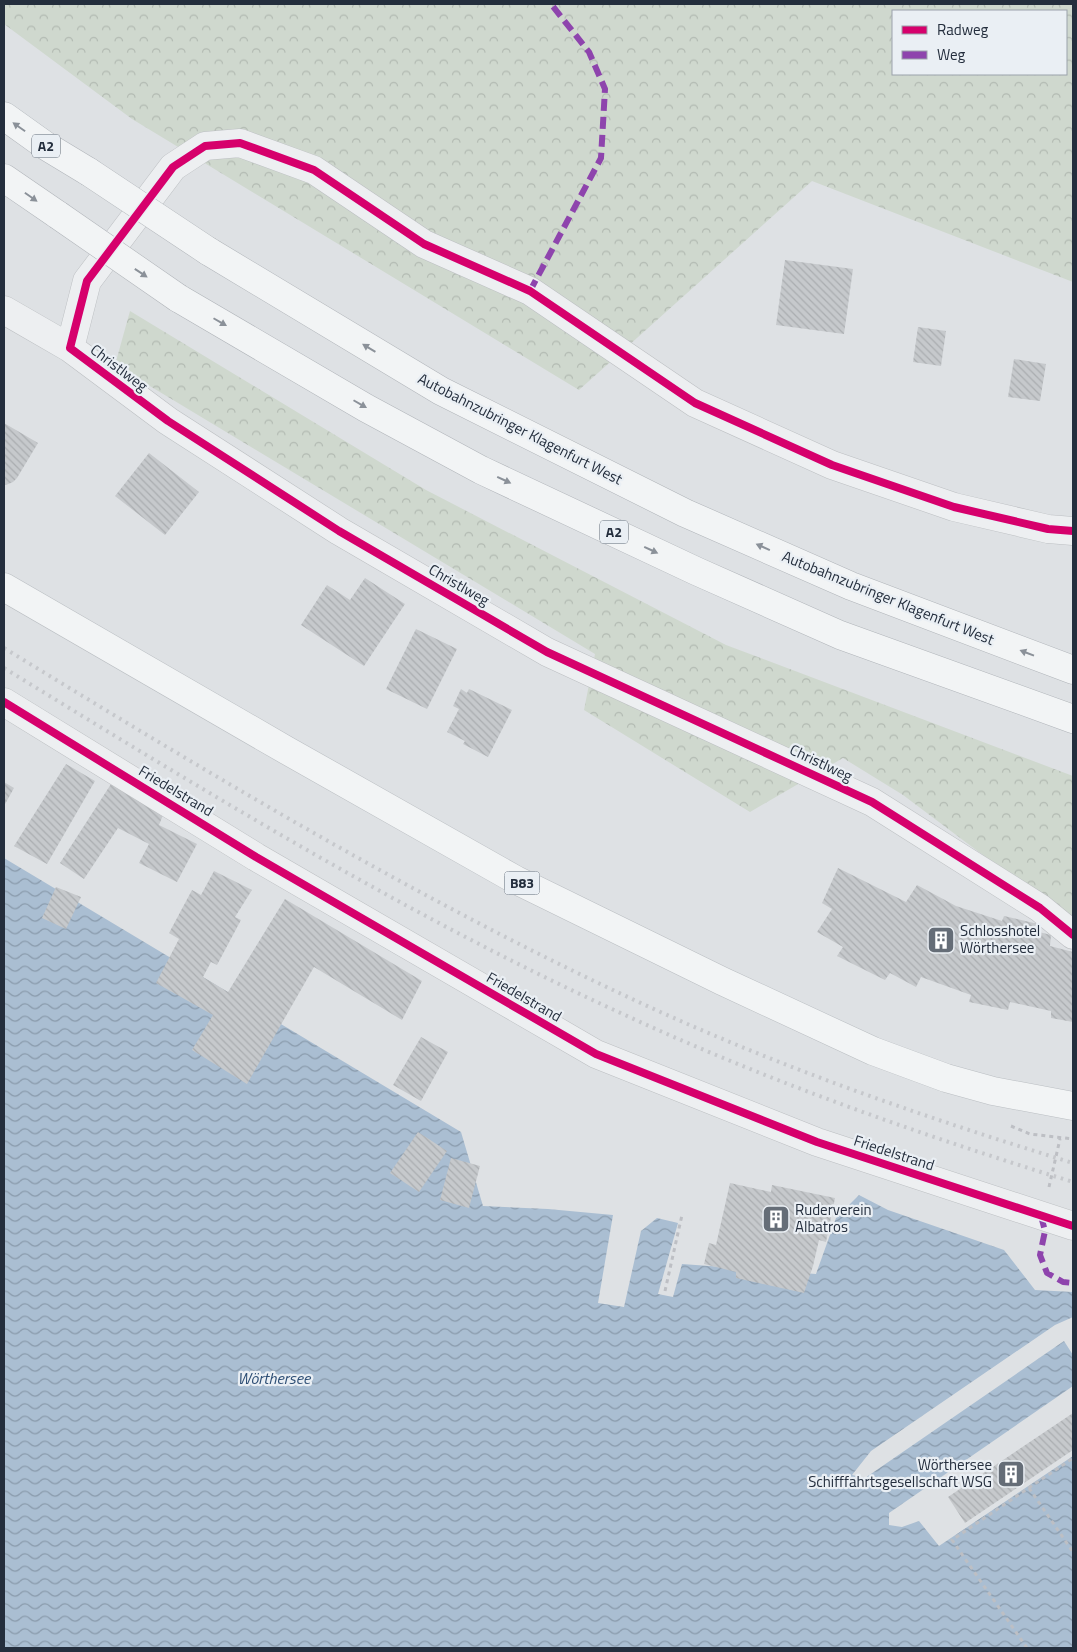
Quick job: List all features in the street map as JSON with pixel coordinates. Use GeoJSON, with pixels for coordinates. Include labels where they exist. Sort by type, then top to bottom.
{"type":"FeatureCollection","features":[{"type":"Feature","properties":{"kind":"main road","name":"Autobahnzubringer Klagenfurt West"},"geometry":{"type":"LineString","coordinates":[[4,116],[46,146],[89,172],[208,251],[441,391],[685,514],[851,586],[1073,670]]}},
{"type":"Feature","properties":{"kind":"main road","name":"A2"},"geometry":{"type":"LineString","coordinates":[[4,178],[178,298],[366,408],[481,470],[687,567],[840,635],[1073,719]]}},
{"type":"Feature","properties":{"kind":"main road","name":"B83"},"geometry":{"type":"LineString","coordinates":[[4,587],[516,880],[722,981],[873,1051],[946,1078],[992,1091],[1073,1106]]}},
{"type":"Feature","properties":{"kind":"street","name":"Christlweg"},"geometry":{"type":"LineString","coordinates":[[70,348],[87,280],[173,166],[205,146],[240,143],[314,170],[424,244],[530,291],[696,403],[832,465],[954,507],[1048,528],[1073,531]]}},
{"type":"Feature","properties":{"kind":"street","name":"Christlweg"},"geometry":{"type":"LineString","coordinates":[[4,310],[70,348],[168,421],[339,532],[547,652],[872,802],[1040,908],[1073,935]]}},
{"type":"Feature","properties":{"kind":"street","name":"Friedelstrand"},"geometry":{"type":"LineString","coordinates":[[4,702],[256,857],[596,1054],[817,1142],[1073,1226]]}},
{"type":"Feature","properties":{"kind":"path"},"geometry":{"type":"LineString","coordinates":[[1048,1191],[1060,1139],[1073,1139]]}},
{"type":"Feature","properties":{"kind":"path"},"geometry":{"type":"LineString","coordinates":[[665,1291],[682,1216]]}},
{"type":"Feature","properties":{"kind":"path"},"geometry":{"type":"LineString","coordinates":[[1027,1648],[952,1540],[1073,1458]]}},
{"type":"Feature","properties":{"kind":"path"},"geometry":{"type":"LineString","coordinates":[[1029,1488],[1073,1552]]}},
{"type":"Feature","properties":{"kind":"green space"},"geometry":{"type":"Polygon","coordinates":[[[4,4],[1073,4],[1073,282],[812,181],[579,390],[132,119],[4,24],[4,4]]]}},
{"type":"Feature","properties":{"kind":"green space"},"geometry":{"type":"Polygon","coordinates":[[[130,311],[426,490],[726,645],[1073,776],[1073,923],[903,795],[843,758],[750,812],[584,710],[595,654],[115,365],[130,311]]]}},
{"type":"Feature","properties":{"kind":"water","name":"Wörthersee"},"geometry":{"type":"Polygon","coordinates":[[[4,858],[461,1132],[483,1206],[613,1215],[598,1303],[624,1307],[641,1231],[657,1218],[678,1223],[658,1294],[673,1297],[682,1264],[816,1274],[836,1218],[859,1195],[888,1210],[1004,1250],[1035,1290],[1073,1292],[1073,1317],[1055,1325],[871,1451],[852,1475],[865,1478],[1064,1341],[1073,1355],[1073,1386],[889,1513],[889,1525],[902,1527],[919,1521],[939,1546],[1073,1456],[1073,1648],[4,1648],[4,858]]]}},
{"type":"Feature","properties":{"kind":"building"},"geometry":{"type":"Polygon","coordinates":[[[785,260],[853,269],[844,334],[776,325],[785,260]]]}},
{"type":"Feature","properties":{"kind":"building"},"geometry":{"type":"Polygon","coordinates":[[[918,327],[946,331],[941,366],[913,362],[918,327]]]}},
{"type":"Feature","properties":{"kind":"building"},"geometry":{"type":"Polygon","coordinates":[[[1014,359],[1046,364],[1040,401],[1008,397],[1014,359]]]}},
{"type":"Feature","properties":{"kind":"building"},"geometry":{"type":"Polygon","coordinates":[[[4,423],[38,443],[17,478],[6,485],[4,484],[4,423]]]}},
{"type":"Feature","properties":{"kind":"building"},"geometry":{"type":"Polygon","coordinates":[[[149,453],[199,492],[165,535],[115,496],[149,453]]]}},
{"type":"Feature","properties":{"kind":"building"},"geometry":{"type":"Polygon","coordinates":[[[365,578],[405,604],[364,666],[301,625],[327,585],[350,600],[365,578]]]}},
{"type":"Feature","properties":{"kind":"building"},"geometry":{"type":"Polygon","coordinates":[[[416,629],[457,649],[427,709],[386,689],[416,629]]]}},
{"type":"Feature","properties":{"kind":"building"},"geometry":{"type":"Polygon","coordinates":[[[461,689],[467,693],[469,689],[512,710],[488,757],[463,744],[465,741],[447,732],[459,709],[453,706],[461,689]]]}},
{"type":"Feature","properties":{"kind":"building"},"geometry":{"type":"Polygon","coordinates":[[[66,764],[95,781],[47,864],[14,846],[66,764]]]}},
{"type":"Feature","properties":{"kind":"building"},"geometry":{"type":"Polygon","coordinates":[[[4,782],[14,788],[4,806],[4,782]]]}},
{"type":"Feature","properties":{"kind":"building"},"geometry":{"type":"Polygon","coordinates":[[[111,784],[163,815],[159,825],[197,844],[177,882],[139,863],[149,844],[118,828],[84,879],[60,863],[111,784]]]}},
{"type":"Feature","properties":{"kind":"building","name":"Schlosshotel Wörthersee"},"geometry":{"type":"Polygon","coordinates":[[[838,868],[906,902],[917,885],[956,906],[1002,921],[1004,916],[1042,925],[1039,932],[1051,935],[1050,946],[1073,952],[1073,1022],[1051,1018],[1051,1011],[1010,1002],[1008,1010],[969,1002],[971,995],[921,977],[916,987],[890,973],[885,980],[837,956],[843,947],[817,932],[832,909],[822,903],[838,868]]]}},
{"type":"Feature","properties":{"kind":"building"},"geometry":{"type":"Polygon","coordinates":[[[214,871],[252,890],[235,917],[241,920],[217,965],[211,962],[203,977],[228,992],[285,899],[422,981],[402,1020],[314,967],[247,1084],[192,1050],[213,1015],[156,983],[179,939],[169,933],[192,890],[201,895],[214,871]]]}},
{"type":"Feature","properties":{"kind":"building"},"geometry":{"type":"Polygon","coordinates":[[[56,887],[81,897],[66,929],[42,918],[56,887]]]}},
{"type":"Feature","properties":{"kind":"building"},"geometry":{"type":"Polygon","coordinates":[[[421,1037],[448,1052],[421,1101],[393,1085],[421,1037]]]}},
{"type":"Feature","properties":{"kind":"building"},"geometry":{"type":"Polygon","coordinates":[[[418,1132],[447,1151],[419,1192],[390,1173],[418,1132]]]}},
{"type":"Feature","properties":{"kind":"building"},"geometry":{"type":"Polygon","coordinates":[[[451,1158],[480,1166],[469,1208],[440,1200],[451,1158]]]}},
{"type":"Feature","properties":{"kind":"building","name":"Ruderverein Albatros"},"geometry":{"type":"Polygon","coordinates":[[[730,1183],[771,1192],[772,1185],[835,1198],[826,1242],[819,1240],[804,1293],[736,1278],[736,1272],[704,1264],[709,1243],[716,1245],[730,1183]]]}},
{"type":"Feature","properties":{"kind":"building","name":"Wörthersee Schifffahrtsgesellschaft WSG"},"geometry":{"type":"Polygon","coordinates":[[[1073,1413],[1073,1450],[965,1523],[948,1497],[1073,1413]]]}},
{"type":"Feature","properties":{"kind":"railway"},"geometry":{"type":"LineString","coordinates":[[4,648],[312,832],[390,876],[549,959],[630,998],[793,1068],[905,1108],[1073,1163]]}},
{"type":"Feature","properties":{"kind":"railway"},"geometry":{"type":"LineString","coordinates":[[4,668],[156,761],[309,851],[465,937],[545,977],[625,1015],[790,1085],[959,1146],[1073,1182]]}},
{"type":"Feature","properties":{"kind":"marked path"},"geometry":{"type":"LineString","coordinates":[[530,291],[601,158],[605,89],[589,52],[551,4]]}},
{"type":"Feature","properties":{"kind":"marked path"},"geometry":{"type":"LineString","coordinates":[[1041,1216],[1045,1231],[1040,1255],[1047,1273],[1063,1282],[1073,1283]]}},
{"type":"Feature","properties":{"kind":"cycle path"},"geometry":{"type":"LineString","coordinates":[[1073,531],[1048,529],[954,507],[832,465],[695,403],[530,291],[424,244],[314,170],[240,143],[205,146],[173,167],[87,281],[70,348],[168,421],[339,531],[547,652],[872,802],[1040,908],[1073,935]]}},
{"type":"Feature","properties":{"kind":"cycle path"},"geometry":{"type":"LineString","coordinates":[[4,702],[256,857],[596,1054],[817,1142],[1073,1226]]}},
{"type":"Feature","properties":{"kind":"place","name":"Schlosshotel Wörthersee"},"geometry":{"type":"Point","coordinates":[941,940]}},
{"type":"Feature","properties":{"kind":"place","name":"Ruderverein Albatros"},"geometry":{"type":"Point","coordinates":[776,1219]}},
{"type":"Feature","properties":{"kind":"place","name":"Wörthersee Schifffahrtsgesellschaft WSG"},"geometry":{"type":"Point","coordinates":[1011,1474]}}]}
